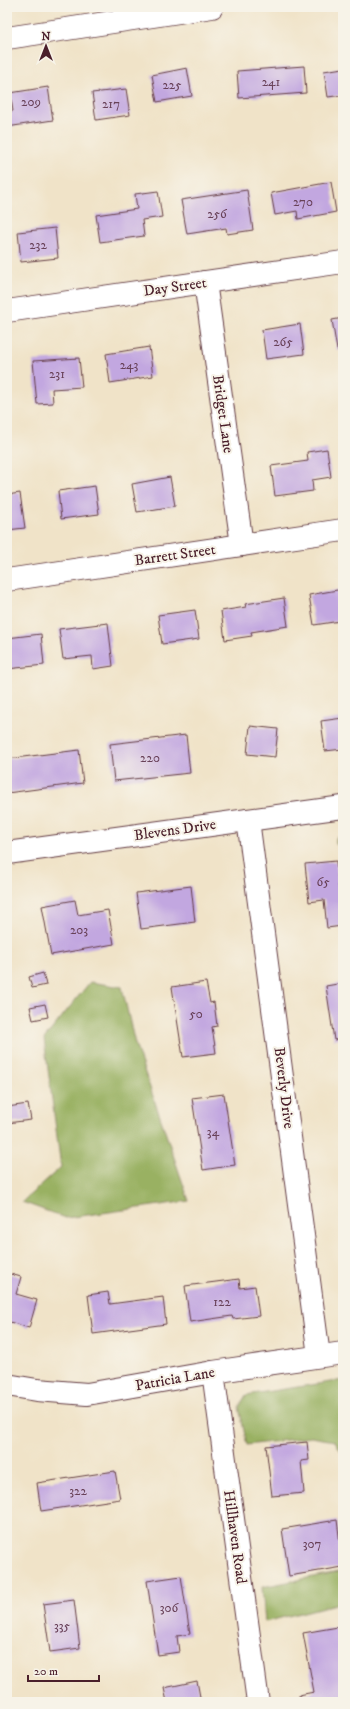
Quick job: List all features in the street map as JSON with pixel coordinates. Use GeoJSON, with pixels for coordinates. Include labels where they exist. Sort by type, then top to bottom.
{"type":"FeatureCollection","features":[{"type":"Feature","properties":{"kind":"street"},"geometry":{"type":"LineString","coordinates":[[7,38],[212,7]]}},
{"type":"Feature","properties":{"kind":"street","name":"Day Street"},"geometry":{"type":"LineString","coordinates":[[7,311],[343,262]]}},
{"type":"Feature","properties":{"kind":"street","name":"Bridget Lane"},"geometry":{"type":"LineString","coordinates":[[205,282],[242,545]]}},
{"type":"Feature","properties":{"kind":"street","name":"Barrett Street"},"geometry":{"type":"LineString","coordinates":[[7,580],[343,530]]}},
{"type":"Feature","properties":{"kind":"street","name":"Blevens Drive"},"geometry":{"type":"LineString","coordinates":[[7,853],[343,807]]}},
{"type":"Feature","properties":{"kind":"street","name":"Beverly Drive"},"geometry":{"type":"LineString","coordinates":[[248,820],[319,1356]]}},
{"type":"Feature","properties":{"kind":"street","name":"Patricia Lane"},"geometry":{"type":"LineString","coordinates":[[7,1384],[37,1390],[87,1394],[213,1372],[343,1353]]}},
{"type":"Feature","properties":{"kind":"street","name":"Hillhaven Road"},"geometry":{"type":"LineString","coordinates":[[213,1372],[258,1702]]}},
{"type":"Feature","properties":{"kind":"green space"},"geometry":{"type":"Polygon","coordinates":[[[343,837],[343,848],[336,844],[336,838],[343,837]]]}},
{"type":"Feature","properties":{"kind":"green space"},"geometry":{"type":"Polygon","coordinates":[[[90,982],[122,987],[135,1044],[189,1201],[66,1218],[22,1202],[61,1167],[44,1039],[90,982]]]}},
{"type":"Feature","properties":{"kind":"green space"},"geometry":{"type":"Polygon","coordinates":[[[343,1380],[343,1455],[335,1441],[311,1437],[247,1445],[239,1407],[246,1395],[343,1380]]]}},
{"type":"Feature","properties":{"kind":"green space"},"geometry":{"type":"Polygon","coordinates":[[[343,1571],[343,1602],[265,1622],[262,1587],[343,1571]]]}},
{"type":"Feature","properties":{"kind":"building"},"geometry":{"type":"Polygon","coordinates":[[[304,66],[306,93],[239,98],[237,71],[304,66]]]}},
{"type":"Feature","properties":{"kind":"building"},"geometry":{"type":"Polygon","coordinates":[[[187,68],[192,96],[157,102],[152,75],[187,68]]]}},
{"type":"Feature","properties":{"kind":"building"},"geometry":{"type":"Polygon","coordinates":[[[343,68],[343,95],[328,97],[324,71],[343,68]]]}},
{"type":"Feature","properties":{"kind":"building"},"geometry":{"type":"Polygon","coordinates":[[[48,87],[53,120],[7,127],[7,112],[13,111],[10,93],[48,87]]]}},
{"type":"Feature","properties":{"kind":"building"},"geometry":{"type":"Polygon","coordinates":[[[126,89],[130,115],[96,120],[92,93],[126,89]]]}},
{"type":"Feature","properties":{"kind":"building"},"geometry":{"type":"Polygon","coordinates":[[[331,182],[336,212],[298,219],[297,211],[275,215],[271,193],[331,182]]]}},
{"type":"Feature","properties":{"kind":"building"},"geometry":{"type":"Polygon","coordinates":[[[247,190],[253,230],[227,234],[226,228],[187,234],[181,200],[247,190]]]}},
{"type":"Feature","properties":{"kind":"building"},"geometry":{"type":"Polygon","coordinates":[[[158,191],[162,217],[142,220],[144,236],[100,242],[96,215],[137,209],[135,194],[158,191]]]}},
{"type":"Feature","properties":{"kind":"building"},"geometry":{"type":"Polygon","coordinates":[[[55,228],[58,258],[21,262],[18,232],[55,228]]]}},
{"type":"Feature","properties":{"kind":"building"},"geometry":{"type":"Polygon","coordinates":[[[343,318],[343,349],[337,350],[332,320],[343,318]]]}},
{"type":"Feature","properties":{"kind":"building"},"geometry":{"type":"Polygon","coordinates":[[[300,324],[304,354],[266,359],[262,330],[300,324]]]}},
{"type":"Feature","properties":{"kind":"building"},"geometry":{"type":"Polygon","coordinates":[[[149,347],[153,376],[110,383],[106,354],[149,347]]]}},
{"type":"Feature","properties":{"kind":"building"},"geometry":{"type":"Polygon","coordinates":[[[79,358],[82,387],[52,389],[53,403],[37,404],[33,361],[79,358]]]}},
{"type":"Feature","properties":{"kind":"building"},"geometry":{"type":"Polygon","coordinates":[[[327,449],[331,477],[312,480],[313,491],[275,496],[271,466],[308,461],[307,452],[327,449]]]}},
{"type":"Feature","properties":{"kind":"building"},"geometry":{"type":"Polygon","coordinates":[[[170,477],[175,506],[137,512],[132,484],[170,477]]]}},
{"type":"Feature","properties":{"kind":"building"},"geometry":{"type":"Polygon","coordinates":[[[95,486],[99,514],[61,519],[58,491],[95,486]]]}},
{"type":"Feature","properties":{"kind":"building"},"geometry":{"type":"Polygon","coordinates":[[[20,493],[25,528],[7,530],[7,495],[20,493]]]}},
{"type":"Feature","properties":{"kind":"building"},"geometry":{"type":"Polygon","coordinates":[[[343,589],[343,635],[340,621],[314,625],[309,595],[343,589]]]}},
{"type":"Feature","properties":{"kind":"building"},"geometry":{"type":"Polygon","coordinates":[[[284,598],[288,626],[251,632],[252,636],[225,640],[221,611],[246,607],[245,604],[284,598]]]}},
{"type":"Feature","properties":{"kind":"building"},"geometry":{"type":"Polygon","coordinates":[[[195,610],[199,639],[162,644],[158,615],[195,610]]]}},
{"type":"Feature","properties":{"kind":"building"},"geometry":{"type":"Polygon","coordinates":[[[108,623],[113,666],[93,669],[92,656],[63,659],[59,629],[108,623]]]}},
{"type":"Feature","properties":{"kind":"building"},"geometry":{"type":"Polygon","coordinates":[[[41,634],[44,665],[7,669],[7,638],[41,634]]]}},
{"type":"Feature","properties":{"kind":"building"},"geometry":{"type":"Polygon","coordinates":[[[343,718],[343,749],[325,751],[321,721],[343,718]]]}},
{"type":"Feature","properties":{"kind":"building"},"geometry":{"type":"Polygon","coordinates":[[[250,726],[278,729],[275,757],[247,754],[250,726]]]}},
{"type":"Feature","properties":{"kind":"building"},"geometry":{"type":"Polygon","coordinates":[[[186,735],[190,773],[114,781],[110,744],[186,735]]]}},
{"type":"Feature","properties":{"kind":"building"},"geometry":{"type":"Polygon","coordinates":[[[79,750],[83,783],[7,793],[7,759],[79,750]]]}},
{"type":"Feature","properties":{"kind":"building"},"geometry":{"type":"Polygon","coordinates":[[[336,861],[342,926],[327,928],[324,900],[309,902],[305,864],[336,861]]]}},
{"type":"Feature","properties":{"kind":"building"},"geometry":{"type":"Polygon","coordinates":[[[191,886],[195,922],[141,929],[136,893],[191,886]]]}},
{"type":"Feature","properties":{"kind":"building"},"geometry":{"type":"Polygon","coordinates":[[[75,900],[78,915],[108,910],[114,944],[51,955],[42,906],[75,900]]]}},
{"type":"Feature","properties":{"kind":"building"},"geometry":{"type":"Polygon","coordinates":[[[43,973],[46,985],[32,988],[29,977],[43,973]]]}},
{"type":"Feature","properties":{"kind":"building"},"geometry":{"type":"Polygon","coordinates":[[[206,982],[210,1003],[214,1002],[217,1026],[212,1027],[216,1053],[183,1057],[172,987],[206,982]]]}},
{"type":"Feature","properties":{"kind":"building"},"geometry":{"type":"Polygon","coordinates":[[[343,983],[343,1038],[334,1040],[326,986],[343,983]]]}},
{"type":"Feature","properties":{"kind":"building"},"geometry":{"type":"Polygon","coordinates":[[[45,1004],[48,1017],[33,1020],[30,1007],[45,1004]]]}},
{"type":"Feature","properties":{"kind":"building"},"geometry":{"type":"Polygon","coordinates":[[[343,1080],[343,1103],[342,1103],[339,1081],[343,1080]]]}},
{"type":"Feature","properties":{"kind":"building"},"geometry":{"type":"Polygon","coordinates":[[[224,1094],[235,1165],[203,1170],[192,1098],[224,1094]]]}},
{"type":"Feature","properties":{"kind":"building"},"geometry":{"type":"Polygon","coordinates":[[[28,1104],[31,1120],[7,1123],[7,1107],[28,1104]]]}},
{"type":"Feature","properties":{"kind":"building"},"geometry":{"type":"Polygon","coordinates":[[[7,1273],[21,1277],[16,1294],[37,1300],[29,1328],[7,1321],[7,1273]]]}},
{"type":"Feature","properties":{"kind":"building"},"geometry":{"type":"Polygon","coordinates":[[[239,1279],[240,1288],[255,1286],[259,1316],[233,1319],[232,1316],[190,1322],[185,1286],[239,1279]]]}},
{"type":"Feature","properties":{"kind":"building"},"geometry":{"type":"Polygon","coordinates":[[[108,1292],[110,1304],[163,1297],[166,1324],[93,1334],[88,1295],[108,1292]]]}},
{"type":"Feature","properties":{"kind":"building"},"geometry":{"type":"Polygon","coordinates":[[[307,1442],[309,1460],[301,1461],[304,1493],[272,1496],[266,1446],[307,1442]]]}},
{"type":"Feature","properties":{"kind":"building"},"geometry":{"type":"Polygon","coordinates":[[[115,1471],[120,1499],[41,1511],[37,1483],[115,1471]]]}},
{"type":"Feature","properties":{"kind":"building"},"geometry":{"type":"Polygon","coordinates":[[[337,1520],[343,1567],[289,1576],[282,1529],[337,1520]]]}},
{"type":"Feature","properties":{"kind":"building"},"geometry":{"type":"Polygon","coordinates":[[[181,1576],[190,1634],[177,1636],[179,1652],[158,1655],[147,1581],[181,1576]]]}},
{"type":"Feature","properties":{"kind":"building"},"geometry":{"type":"Polygon","coordinates":[[[74,1600],[80,1648],[50,1652],[43,1604],[74,1600]]]}},
{"type":"Feature","properties":{"kind":"building"},"geometry":{"type":"Polygon","coordinates":[[[338,1627],[343,1657],[343,1702],[300,1702],[299,1695],[314,1692],[303,1633],[338,1627]]]}},
{"type":"Feature","properties":{"kind":"building"},"geometry":{"type":"Polygon","coordinates":[[[197,1681],[201,1702],[167,1702],[164,1688],[197,1681]]]}}]}
